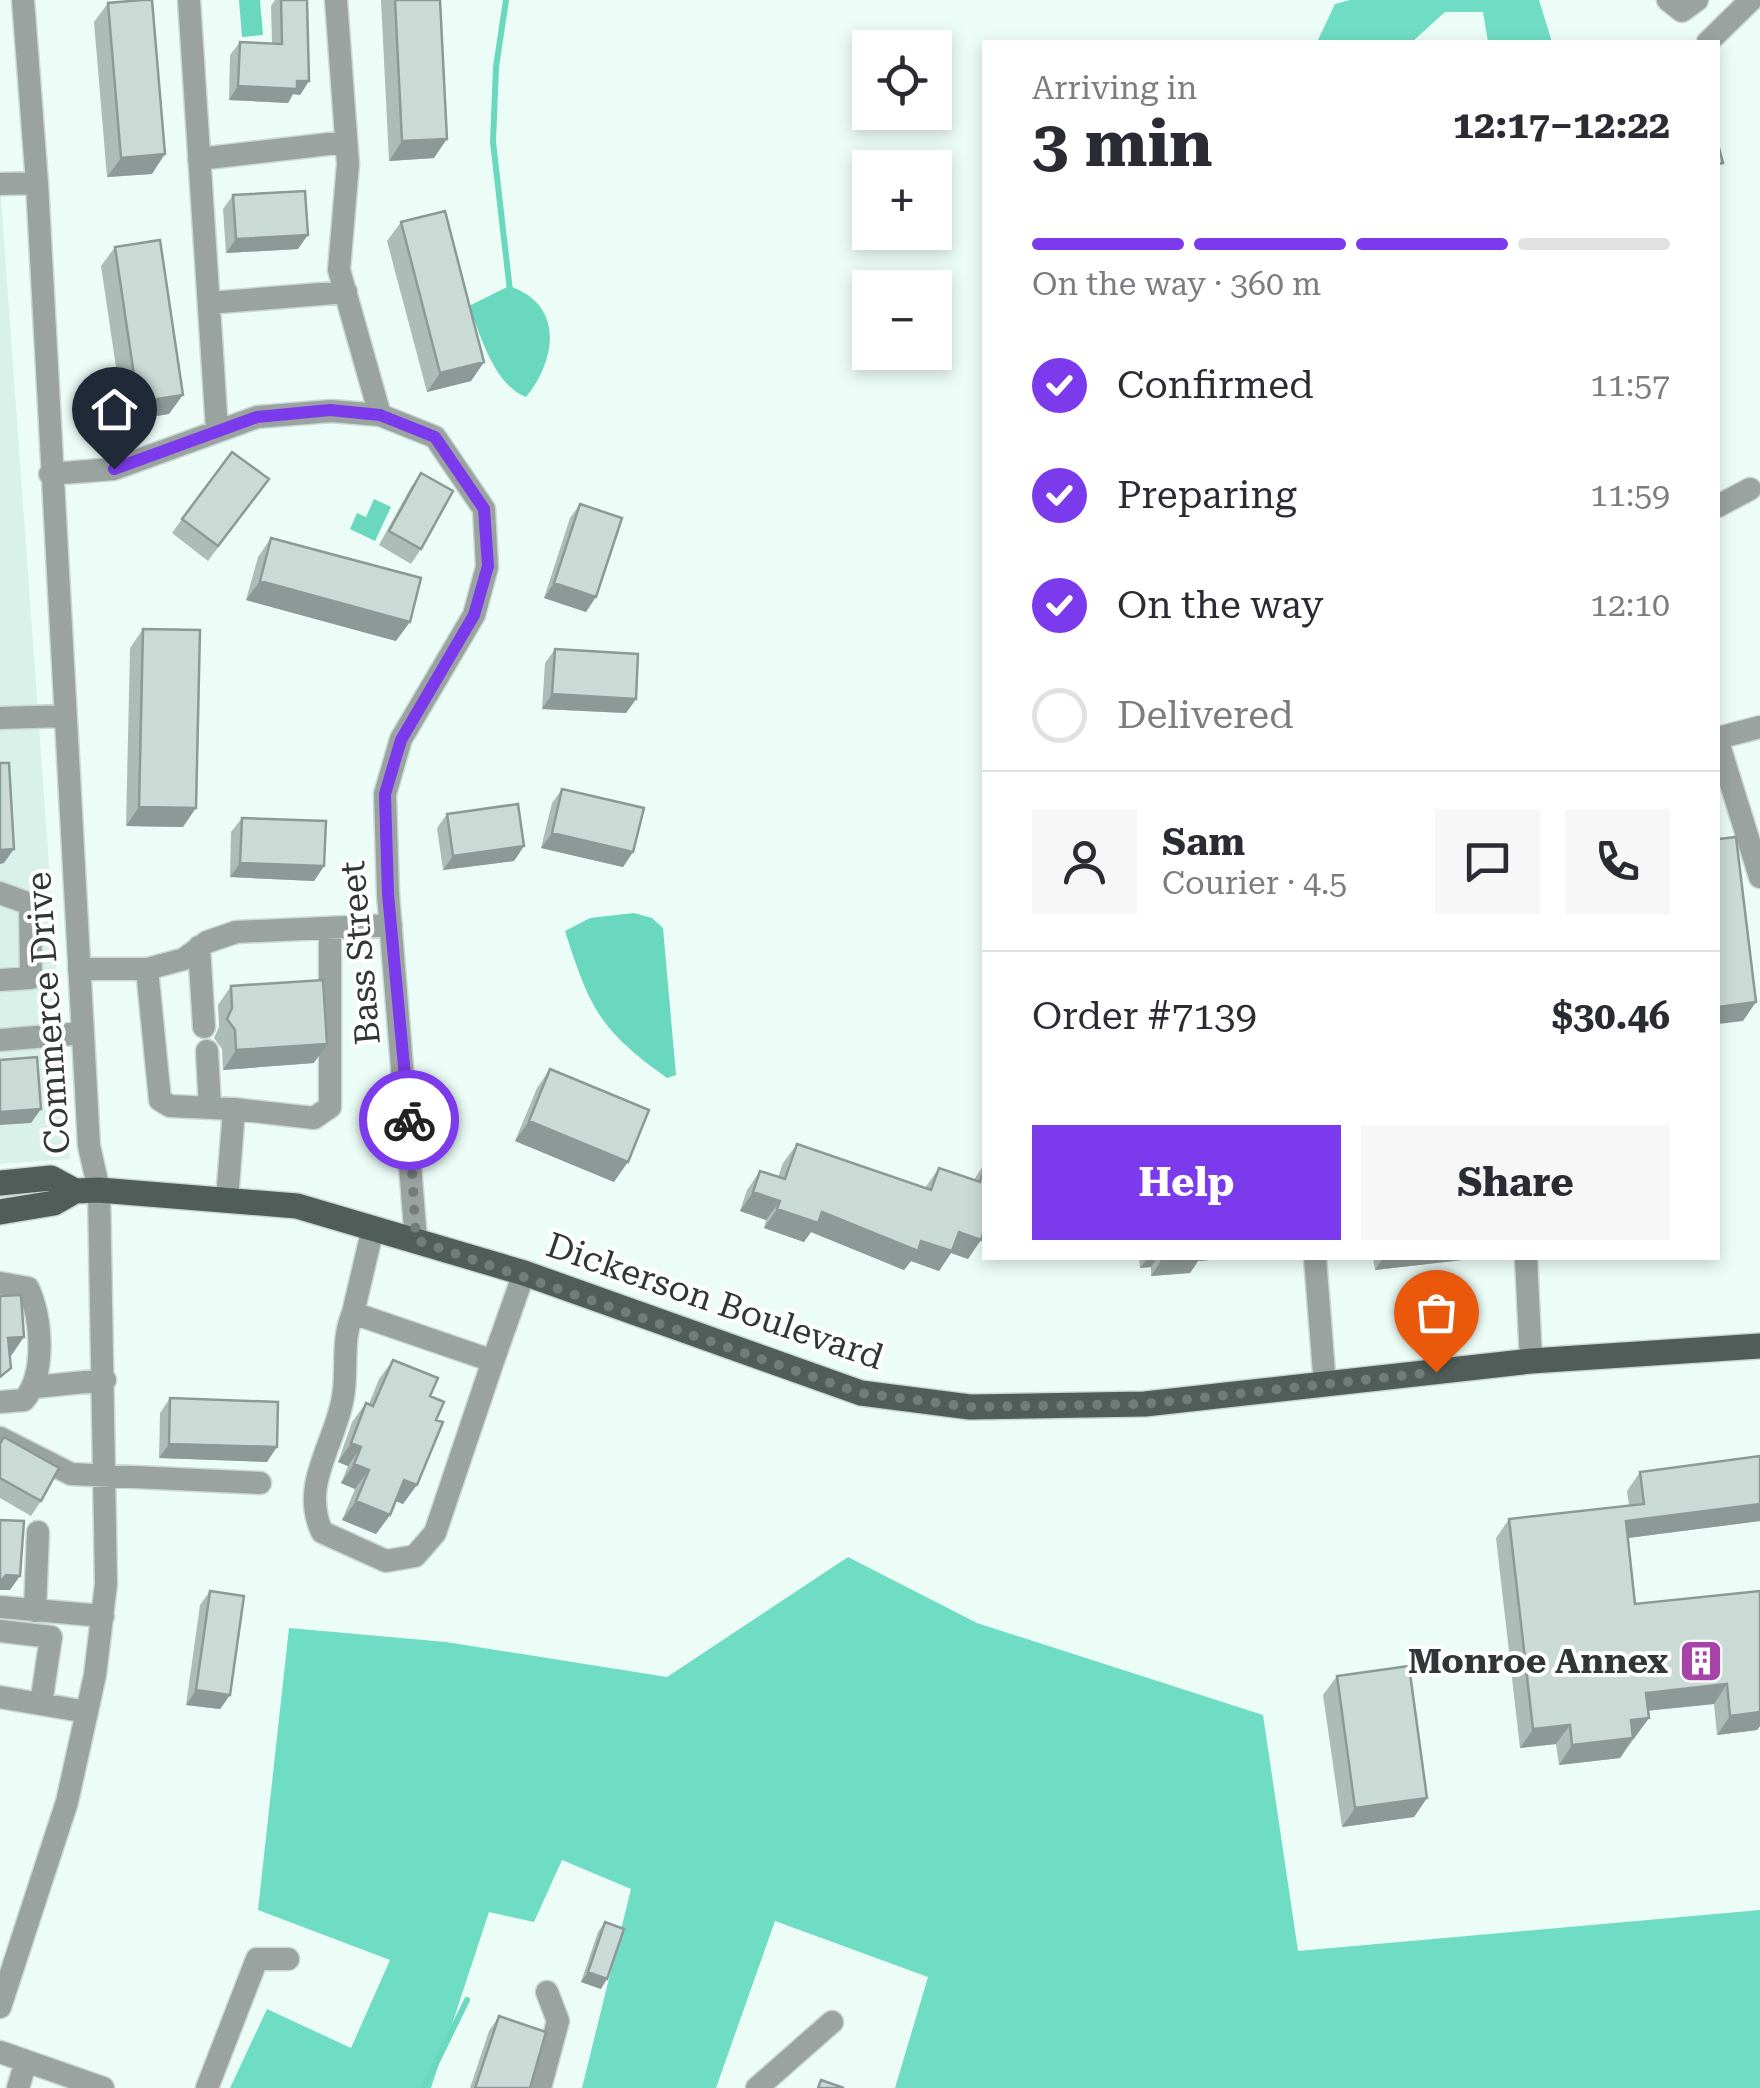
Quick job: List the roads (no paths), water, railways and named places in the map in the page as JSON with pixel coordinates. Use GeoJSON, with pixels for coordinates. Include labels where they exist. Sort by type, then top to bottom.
{"type":"FeatureCollection","features":[{"type":"Feature","properties":{"kind":"main road","name":"Dickerson Boulevard"},"geometry":{"type":"LineString","coordinates":[[0,1183],[52,1178],[87,1190],[297,1206],[524,1274],[860,1393],[970,1407],[1145,1404],[1532,1362],[1760,1346]]}},
{"type":"Feature","properties":{"kind":"main road","name":"Dickerson Boulevard"},"geometry":{"type":"LineString","coordinates":[[0,1212],[54,1204],[87,1190]]}},
{"type":"Feature","properties":{"kind":"street","name":"Commerce Drive"},"geometry":{"type":"LineString","coordinates":[[0,2007],[67,1802],[87,1712],[102,1616],[106,1476],[104,1380],[87,1190],[89,1146],[37,183],[23,0]]}},
{"type":"Feature","properties":{"kind":"street"},"geometry":{"type":"LineString","coordinates":[[189,0],[217,430]]}},
{"type":"Feature","properties":{"kind":"street"},"geometry":{"type":"LineString","coordinates":[[336,0],[346,142],[340,270],[380,415]]}},
{"type":"Feature","properties":{"kind":"street"},"geometry":{"type":"LineString","coordinates":[[1668,0],[1682,10],[1696,0]]}},
{"type":"Feature","properties":{"kind":"street"},"geometry":{"type":"LineString","coordinates":[[1710,40],[1751,0]]}},
{"type":"Feature","properties":{"kind":"street"},"geometry":{"type":"LineString","coordinates":[[200,158],[346,142]]}},
{"type":"Feature","properties":{"kind":"street"},"geometry":{"type":"LineString","coordinates":[[0,184],[37,183]]}},
{"type":"Feature","properties":{"kind":"street"},"geometry":{"type":"LineString","coordinates":[[209,303],[346,292]]}},
{"type":"Feature","properties":{"kind":"street","name":"Bass Street"},"geometry":{"type":"LineString","coordinates":[[50,474],[114,469],[257,417],[330,410],[380,415],[435,437],[484,509],[488,566],[474,615],[401,740],[385,794],[391,925],[416,1240]]}},
{"type":"Feature","properties":{"kind":"street"},"geometry":{"type":"LineString","coordinates":[[1720,505],[1750,488]]}},
{"type":"Feature","properties":{"kind":"street"},"geometry":{"type":"LineString","coordinates":[[0,718],[64,716]]}},
{"type":"Feature","properties":{"kind":"street"},"geometry":{"type":"LineString","coordinates":[[1720,739],[1760,727]]}},
{"type":"Feature","properties":{"kind":"street"},"geometry":{"type":"LineString","coordinates":[[1720,747],[1760,877]]}},
{"type":"Feature","properties":{"kind":"street"},"geometry":{"type":"LineString","coordinates":[[0,894],[30,904],[31,978],[0,980]]}},
{"type":"Feature","properties":{"kind":"street"},"geometry":{"type":"LineString","coordinates":[[79,969],[147,968],[184,959],[208,943],[236,932],[391,925]]}},
{"type":"Feature","properties":{"kind":"street"},"geometry":{"type":"LineString","coordinates":[[147,968],[160,1100],[170,1106],[314,1118],[330,1107],[318,930]]}},
{"type":"Feature","properties":{"kind":"street"},"geometry":{"type":"LineString","coordinates":[[204,1027],[208,943]]}},
{"type":"Feature","properties":{"kind":"street"},"geometry":{"type":"LineString","coordinates":[[0,1040],[83,1033]]}},
{"type":"Feature","properties":{"kind":"street"},"geometry":{"type":"LineString","coordinates":[[207,1051],[210,1108]]}},
{"type":"Feature","properties":{"kind":"street"},"geometry":{"type":"LineString","coordinates":[[227,1200],[234,1109]]}},
{"type":"Feature","properties":{"kind":"street"},"geometry":{"type":"LineString","coordinates":[[373,1228],[344,1333],[343,1398],[319,1466],[313,1512],[322,1532],[386,1561],[415,1556],[436,1533],[524,1274]]}},
{"type":"Feature","properties":{"kind":"street"},"geometry":{"type":"LineString","coordinates":[[1315,1260],[1324,1385]]}},
{"type":"Feature","properties":{"kind":"street"},"geometry":{"type":"LineString","coordinates":[[1526,1260],[1532,1362]]}},
{"type":"Feature","properties":{"kind":"street"},"geometry":{"type":"LineString","coordinates":[[0,1283],[28,1288],[35,1302],[35,1387],[24,1400],[0,1402]]}},
{"type":"Feature","properties":{"kind":"street"},"geometry":{"type":"LineString","coordinates":[[352,1312],[493,1361]]}},
{"type":"Feature","properties":{"kind":"street"},"geometry":{"type":"LineString","coordinates":[[35,1387],[104,1380]]}},
{"type":"Feature","properties":{"kind":"street"},"geometry":{"type":"LineString","coordinates":[[0,1438],[71,1474],[260,1483]]}},
{"type":"Feature","properties":{"kind":"street"},"geometry":{"type":"LineString","coordinates":[[34,1611],[38,1532]]}},
{"type":"Feature","properties":{"kind":"street"},"geometry":{"type":"LineString","coordinates":[[0,1607],[102,1616]]}},
{"type":"Feature","properties":{"kind":"street"},"geometry":{"type":"LineString","coordinates":[[0,1631],[51,1637],[42,1704]]}},
{"type":"Feature","properties":{"kind":"street"},"geometry":{"type":"LineString","coordinates":[[0,1697],[87,1712]]}},
{"type":"Feature","properties":{"kind":"street"},"geometry":{"type":"LineString","coordinates":[[207,2088],[256,1959],[288,1959]]}},
{"type":"Feature","properties":{"kind":"street"},"geometry":{"type":"LineString","coordinates":[[540,2088],[558,2022],[547,1992]]}},
{"type":"Feature","properties":{"kind":"street"},"geometry":{"type":"LineString","coordinates":[[758,2088],[832,2022]]}},
{"type":"Feature","properties":{"kind":"street"},"geometry":{"type":"LineString","coordinates":[[0,2052],[103,2088]]}},
{"type":"Feature","properties":{"kind":"street"},"geometry":{"type":"LineString","coordinates":[[18,2088],[26,2061]]}},
{"type":"Feature","properties":{"kind":"waterway"},"geometry":{"type":"LineString","coordinates":[[506,0],[496,67],[493,142],[510,291]]}},
{"type":"Feature","properties":{"kind":"waterway"},"geometry":{"type":"LineString","coordinates":[[424,2088],[467,2000]]}},
{"type":"Feature","properties":{"kind":"place","name":"Monroe Annex"},"geometry":{"type":"Point","coordinates":[1701,1661]}}]}
